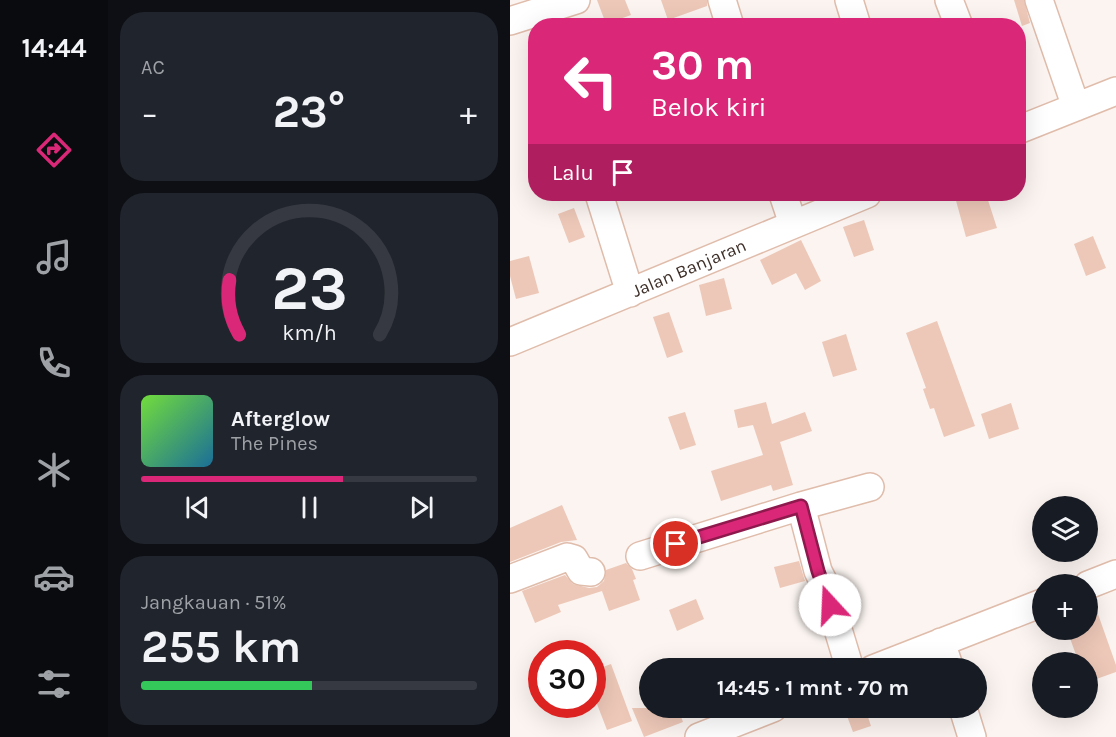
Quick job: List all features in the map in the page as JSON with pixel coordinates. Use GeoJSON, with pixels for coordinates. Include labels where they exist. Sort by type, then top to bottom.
{"type":"FeatureCollection","features":[{"type":"Feature","properties":{"kind":"street"},"geometry":{"type":"LineString","coordinates":[[543,18],[576,0]]}},
{"type":"Feature","properties":{"kind":"street"},"geometry":{"type":"LineString","coordinates":[[722,0],[728,18]]}},
{"type":"Feature","properties":{"kind":"street"},"geometry":{"type":"LineString","coordinates":[[849,0],[855,18]]}},
{"type":"Feature","properties":{"kind":"street"},"geometry":{"type":"LineString","coordinates":[[949,0],[956,18]]}},
{"type":"Feature","properties":{"kind":"street"},"geometry":{"type":"LineString","coordinates":[[1039,0],[1076,107]]}},
{"type":"Feature","properties":{"kind":"street"},"geometry":{"type":"LineString","coordinates":[[510,21],[528,19]]}},
{"type":"Feature","properties":{"kind":"street"},"geometry":{"type":"LineString","coordinates":[[1026,127],[1116,91]]}},
{"type":"Feature","properties":{"kind":"street"},"geometry":{"type":"LineString","coordinates":[[601,201],[630,293]]}},
{"type":"Feature","properties":{"kind":"street"},"geometry":{"type":"LineString","coordinates":[[785,201],[793,224]]}},
{"type":"Feature","properties":{"kind":"street","name":"Jalan Banjaran"},"geometry":{"type":"LineString","coordinates":[[510,342],[850,201]]}},
{"type":"Feature","properties":{"kind":"street"},"geometry":{"type":"LineString","coordinates":[[640,556],[870,487]]}},
{"type":"Feature","properties":{"kind":"street"},"geometry":{"type":"LineString","coordinates":[[801,506],[818,571],[847,658]]}},
{"type":"Feature","properties":{"kind":"street"},"geometry":{"type":"LineString","coordinates":[[510,579],[567,557],[574,559],[581,571],[591,572]]}},
{"type":"Feature","properties":{"kind":"street"},"geometry":{"type":"LineString","coordinates":[[1098,581],[1116,574]]}},
{"type":"Feature","properties":{"kind":"street"},"geometry":{"type":"LineString","coordinates":[[901,658],[1032,607]]}},
{"type":"Feature","properties":{"kind":"street"},"geometry":{"type":"LineString","coordinates":[[941,642],[946,658]]}},
{"type":"Feature","properties":{"kind":"street"},"geometry":{"type":"LineString","coordinates":[[699,737],[747,718]]}},
{"type":"Feature","properties":{"kind":"street"},"geometry":{"type":"LineString","coordinates":[[966,718],[972,737]]}},
{"type":"Feature","properties":{"kind":"building"},"geometry":{"type":"Polygon","coordinates":[[[597,0],[625,0],[631,15],[623,18],[604,18],[597,0]]]}},
{"type":"Feature","properties":{"kind":"building"},"geometry":{"type":"Polygon","coordinates":[[[661,0],[707,0],[707,6],[674,18],[667,18],[661,0]]]}},
{"type":"Feature","properties":{"kind":"building"},"geometry":{"type":"Polygon","coordinates":[[[1014,0],[1024,0],[1030,23],[1026,24],[1026,18],[1020,18],[1014,0]]]}},
{"type":"Feature","properties":{"kind":"building"},"geometry":{"type":"Polygon","coordinates":[[[956,201],[988,201],[997,228],[966,237],[956,201]]]}},
{"type":"Feature","properties":{"kind":"building"},"geometry":{"type":"Polygon","coordinates":[[[574,208],[585,237],[569,243],[558,214],[574,208]]]}},
{"type":"Feature","properties":{"kind":"building"},"geometry":{"type":"Polygon","coordinates":[[[864,220],[874,250],[854,257],[843,227],[864,220]]]}},
{"type":"Feature","properties":{"kind":"building"},"geometry":{"type":"Polygon","coordinates":[[[1093,236],[1106,268],[1086,276],[1074,244],[1093,236]]]}},
{"type":"Feature","properties":{"kind":"building"},"geometry":{"type":"Polygon","coordinates":[[[801,240],[821,281],[805,290],[796,273],[772,285],[760,260],[801,240]]]}},
{"type":"Feature","properties":{"kind":"building"},"geometry":{"type":"Polygon","coordinates":[[[529,256],[539,293],[516,299],[510,276],[510,261],[529,256]]]}},
{"type":"Feature","properties":{"kind":"building"},"geometry":{"type":"Polygon","coordinates":[[[724,278],[732,309],[706,316],[699,285],[724,278]]]}},
{"type":"Feature","properties":{"kind":"building"},"geometry":{"type":"Polygon","coordinates":[[[669,312],[683,352],[667,358],[653,317],[669,312]]]}},
{"type":"Feature","properties":{"kind":"building"},"geometry":{"type":"Polygon","coordinates":[[[937,321],[975,426],[944,437],[934,408],[930,409],[923,389],[926,388],[906,333],[937,321]]]}},
{"type":"Feature","properties":{"kind":"building"},"geometry":{"type":"Polygon","coordinates":[[[846,334],[857,370],[833,377],[822,342],[846,334]]]}},
{"type":"Feature","properties":{"kind":"building"},"geometry":{"type":"Polygon","coordinates":[[[766,402],[772,424],[805,412],[812,431],[780,442],[793,485],[773,491],[771,485],[721,501],[711,471],[763,455],[753,425],[738,428],[734,410],[766,402]]]}},
{"type":"Feature","properties":{"kind":"building"},"geometry":{"type":"Polygon","coordinates":[[[1011,403],[1019,429],[989,439],[981,414],[1011,403]]]}},
{"type":"Feature","properties":{"kind":"building"},"geometry":{"type":"Polygon","coordinates":[[[685,412],[696,445],[680,450],[668,417],[685,412]]]}},
{"type":"Feature","properties":{"kind":"building"},"geometry":{"type":"Polygon","coordinates":[[[562,505],[577,540],[561,542],[510,562],[510,528],[562,505]]]}},
{"type":"Feature","properties":{"kind":"building"},"geometry":{"type":"Polygon","coordinates":[[[799,561],[805,581],[780,588],[774,567],[799,561]]]}},
{"type":"Feature","properties":{"kind":"building"},"geometry":{"type":"Polygon","coordinates":[[[626,563],[632,569],[636,579],[633,580],[640,600],[609,611],[602,591],[558,605],[561,612],[535,623],[522,591],[565,575],[573,584],[589,588],[597,587],[604,581],[606,570],[626,563]]]}},
{"type":"Feature","properties":{"kind":"building"},"geometry":{"type":"Polygon","coordinates":[[[696,599],[704,619],[677,631],[669,610],[696,599]]]}},
{"type":"Feature","properties":{"kind":"building"},"geometry":{"type":"Polygon","coordinates":[[[1098,614],[1116,665],[1116,672],[1098,678],[1098,652],[1075,652],[1071,640],[1098,640],[1098,614]]]}},
{"type":"Feature","properties":{"kind":"building"},"geometry":{"type":"Polygon","coordinates":[[[611,664],[632,721],[607,730],[602,718],[606,718],[606,666],[611,664]]]}},
{"type":"Feature","properties":{"kind":"building"},"geometry":{"type":"Polygon","coordinates":[[[632,708],[639,708],[639,718],[682,718],[683,722],[644,737],[632,708]]]}},
{"type":"Feature","properties":{"kind":"building"},"geometry":{"type":"Polygon","coordinates":[[[848,718],[868,718],[871,726],[853,732],[848,718]]]}},
{"type":"Feature","properties":{"kind":"route"},"geometry":{"type":"LineString","coordinates":[[676,544],[801,506],[818,571],[830,605]]}}]}
